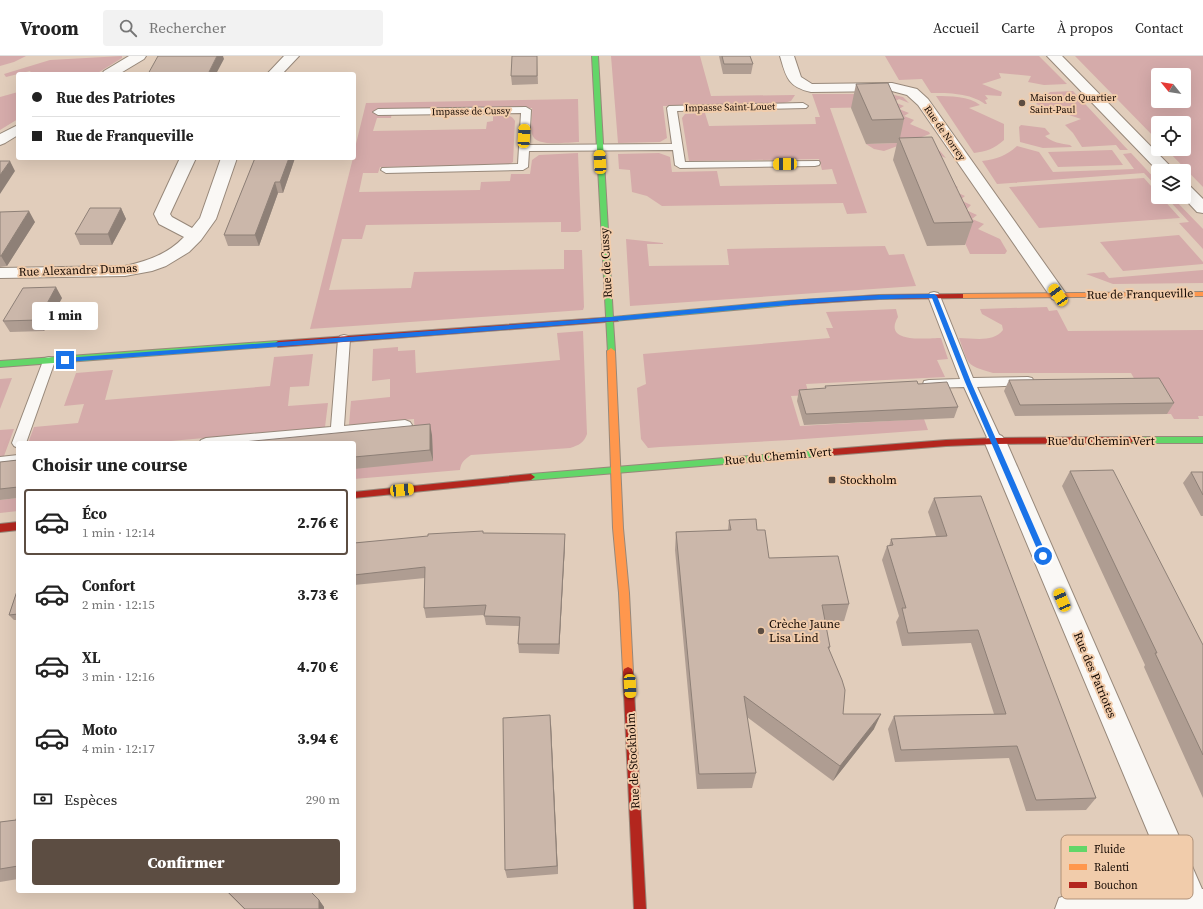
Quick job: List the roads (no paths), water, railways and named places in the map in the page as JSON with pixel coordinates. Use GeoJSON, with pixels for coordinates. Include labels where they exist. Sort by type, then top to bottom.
{"type":"FeatureCollection","features":[{"type":"Feature","properties":{"kind":"street"},"geometry":{"type":"LineString","coordinates":[[112,72],[139,56]]}},
{"type":"Feature","properties":{"kind":"street"},"geometry":{"type":"LineString","coordinates":[[276,72],[292,56]]}},
{"type":"Feature","properties":{"kind":"street","name":"Rue de Cussy"},"geometry":{"type":"LineString","coordinates":[[595,56],[617,470]]}},
{"type":"Feature","properties":{"kind":"street","name":"Rue de Norrey"},"geometry":{"type":"LineString","coordinates":[[787,56],[795,79],[800,85],[811,88],[892,87],[912,92],[923,102],[1058,295]]}},
{"type":"Feature","properties":{"kind":"street"},"geometry":{"type":"LineString","coordinates":[[1054,56],[1160,164]]}},
{"type":"Feature","properties":{"kind":"street"},"geometry":{"type":"LineString","coordinates":[[0,140],[16,130]]}},
{"type":"Feature","properties":{"kind":"street"},"geometry":{"type":"LineString","coordinates":[[187,160],[162,214],[166,220],[195,236]]}},
{"type":"Feature","properties":{"kind":"street","name":"Rue Alexandre Dumas"},"geometry":{"type":"LineString","coordinates":[[0,273],[125,271],[146,267],[160,262],[172,255],[195,236],[208,219],[228,160]]}},
{"type":"Feature","properties":{"kind":"street"},"geometry":{"type":"LineString","coordinates":[[1191,196],[1203,208]]}},
{"type":"Feature","properties":{"kind":"street","name":"Rue de Franqueville"},"geometry":{"type":"LineString","coordinates":[[0,364],[608,320],[806,301],[934,296],[1203,294]]}},
{"type":"Feature","properties":{"kind":"street","name":"Rue du Chemin Vert"},"geometry":{"type":"LineString","coordinates":[[356,495],[617,470],[946,443],[995,441],[1203,440]]}},
{"type":"Feature","properties":{"kind":"street","name":"Rue des Patriotes"},"geometry":{"type":"LineString","coordinates":[[995,441],[1166,835]]}},
{"type":"Feature","properties":{"kind":"street","name":"Rue de Stockholm"},"geometry":{"type":"LineString","coordinates":[[617,470],[618,528],[624,593],[640,909]]}},
{"type":"Feature","properties":{"kind":"street"},"geometry":{"type":"LineString","coordinates":[[0,528],[16,526]]}},
{"type":"Feature","properties":{"kind":"street","name":"Rue des Patriotes"},"geometry":{"type":"LineString","coordinates":[[1193,897],[1197,906]]}},
{"type":"Feature","properties":{"kind":"street"},"geometry":{"type":"LineString","coordinates":[[1070,909],[1197,906]]}},
{"type":"Feature","properties":{"kind":"lane","name":"Impasse Saint-Louet"},"geometry":{"type":"LineString","coordinates":[[803,106],[672,108],[680,165],[815,163]]}},
{"type":"Feature","properties":{"kind":"lane","name":"Impasse de Cussy"},"geometry":{"type":"LineString","coordinates":[[378,112],[526,110],[523,167],[386,170]]}},
{"type":"Feature","properties":{"kind":"lane"},"geometry":{"type":"LineString","coordinates":[[524,148],[678,147]]}},
{"type":"Feature","properties":{"kind":"lane"},"geometry":{"type":"LineString","coordinates":[[934,296],[968,382],[995,441]]}},
{"type":"Feature","properties":{"kind":"lane"},"geometry":{"type":"LineString","coordinates":[[337,431],[344,339]]}},
{"type":"Feature","properties":{"kind":"lane"},"geometry":{"type":"LineString","coordinates":[[19,441],[49,361]]}},
{"type":"Feature","properties":{"kind":"lane"},"geometry":{"type":"LineString","coordinates":[[914,385],[968,382],[1040,381]]}},
{"type":"Feature","properties":{"kind":"lane"},"geometry":{"type":"LineString","coordinates":[[228,441],[405,425]]}},
{"type":"Feature","properties":{"kind":"lane"},"geometry":{"type":"LineString","coordinates":[[10,461],[16,448]]}},
{"type":"Feature","properties":{"kind":"place","name":"Maison de Quartier Saint-Paul"},"geometry":{"type":"Point","coordinates":[1022,103]}},
{"type":"Feature","properties":{"kind":"place","name":"Stockholm"},"geometry":{"type":"Point","coordinates":[832,480]}},
{"type":"Feature","properties":{"kind":"place","name":"Crèche Jaune Lisa Lind"},"geometry":{"type":"Point","coordinates":[761,631]}}]}
